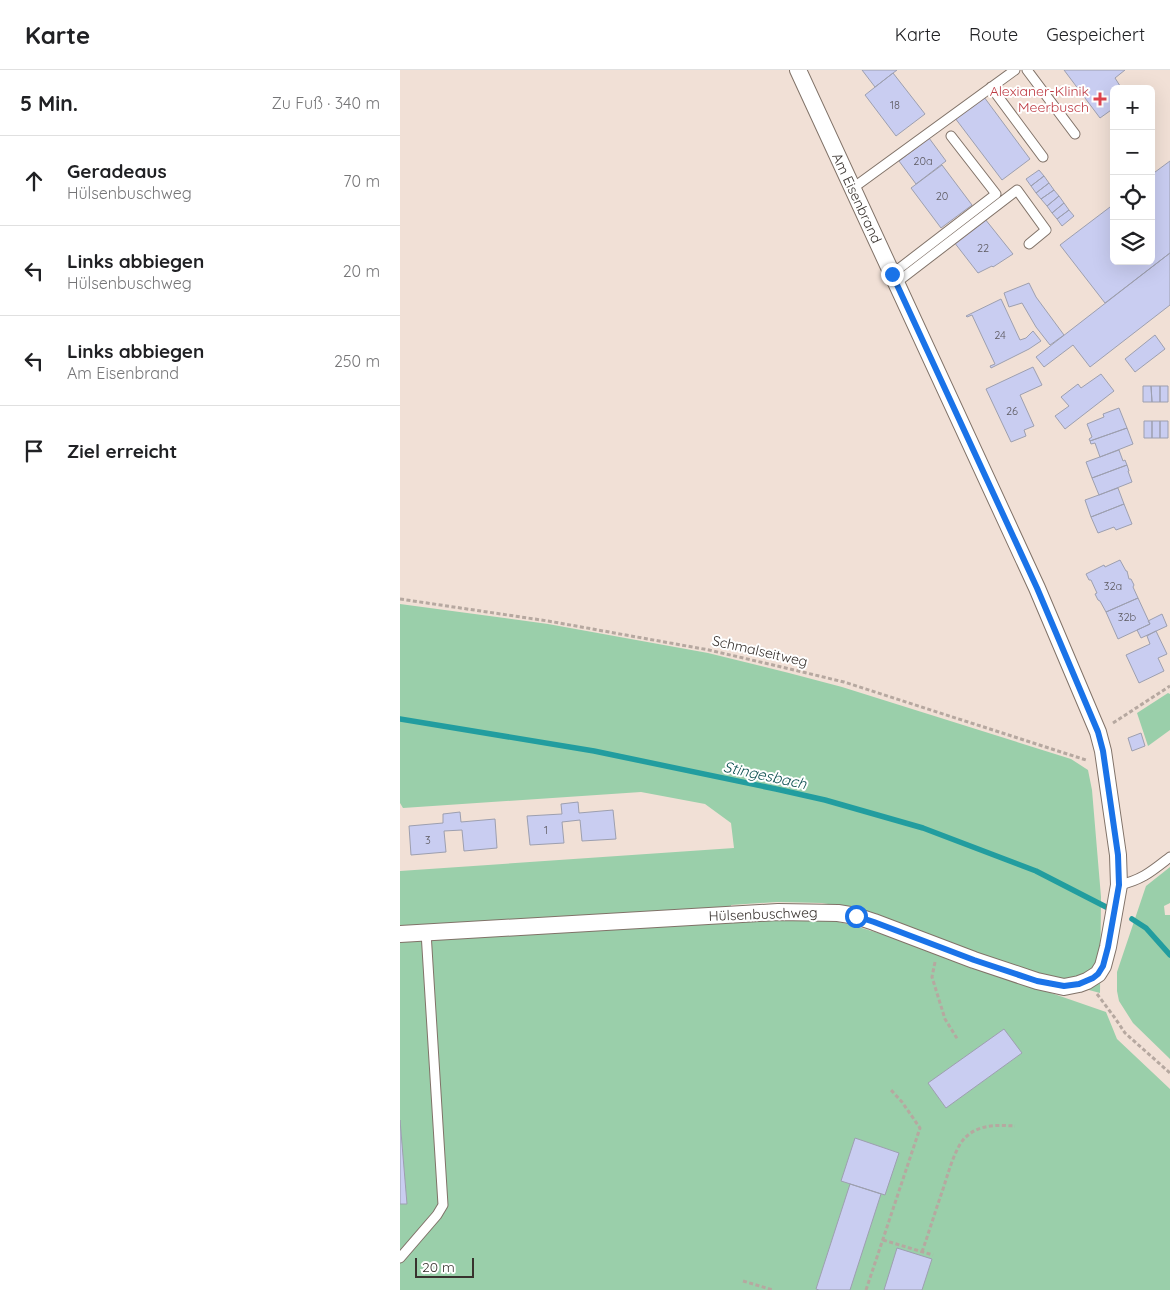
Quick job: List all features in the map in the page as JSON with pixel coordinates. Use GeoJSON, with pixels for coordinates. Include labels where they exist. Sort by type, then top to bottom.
{"type":"FeatureCollection","features":[{"type":"Feature","properties":{"kind":"street","name":"Am Eisenbrand"},"geometry":{"type":"LineString","coordinates":[[798,70],[1037,588],[1098,732],[1106,766],[1118,855],[1119,885],[1103,966],[1098,974],[1087,981]]}},
{"type":"Feature","properties":{"kind":"street","name":"Hülsenbuschweg"},"geometry":{"type":"LineString","coordinates":[[400,934],[800,911],[838,913],[874,922],[939,947],[1054,986],[1079,984],[1087,981]]}},
{"type":"Feature","properties":{"kind":"lane"},"geometry":{"type":"LineString","coordinates":[[853,188],[1015,70]]}},
{"type":"Feature","properties":{"kind":"lane"},"geometry":{"type":"LineString","coordinates":[[1027,70],[1075,134]]}},
{"type":"Feature","properties":{"kind":"lane"},"geometry":{"type":"LineString","coordinates":[[991,87],[1043,158]]}},
{"type":"Feature","properties":{"kind":"lane"},"geometry":{"type":"LineString","coordinates":[[894,278],[996,194],[951,136]]}},
{"type":"Feature","properties":{"kind":"lane"},"geometry":{"type":"LineString","coordinates":[[894,278],[1016,190],[1046,230],[1029,244]]}},
{"type":"Feature","properties":{"kind":"lane"},"geometry":{"type":"LineString","coordinates":[[1119,885],[1146,876],[1170,857]]}},
{"type":"Feature","properties":{"kind":"lane"},"geometry":{"type":"LineString","coordinates":[[400,1258],[437,1216],[443,1205],[426,932]]}},
{"type":"Feature","properties":{"kind":"path","name":"Schmalseitweg"},"geometry":{"type":"LineString","coordinates":[[400,599],[567,624],[709,650],[790,669],[844,682],[1106,766]]}},
{"type":"Feature","properties":{"kind":"path"},"geometry":{"type":"LineString","coordinates":[[1098,732],[1170,686]]}},
{"type":"Feature","properties":{"kind":"path"},"geometry":{"type":"LineString","coordinates":[[939,947],[932,977],[945,1019],[958,1040]]}},
{"type":"Feature","properties":{"kind":"path"},"geometry":{"type":"LineString","coordinates":[[1087,981],[1125,1033],[1170,1074]]}},
{"type":"Feature","properties":{"kind":"path"},"geometry":{"type":"LineString","coordinates":[[866,1290],[920,1128],[891,1090]]}},
{"type":"Feature","properties":{"kind":"path"},"geometry":{"type":"LineString","coordinates":[[922,1252],[950,1167],[961,1142],[977,1130],[987,1127],[998,1125],[1015,1126]]}},
{"type":"Feature","properties":{"kind":"path"},"geometry":{"type":"LineString","coordinates":[[883,1240],[933,1255]]}},
{"type":"Feature","properties":{"kind":"path"},"geometry":{"type":"LineString","coordinates":[[743,1281],[773,1290]]}},
{"type":"Feature","properties":{"kind":"green space"},"geometry":{"type":"Polygon","coordinates":[[[400,604],[548,624],[708,653],[842,687],[1071,759],[1088,770],[1092,790],[1101,897],[1100,993],[1041,977],[859,909],[822,903],[777,902],[731,905],[732,920],[820,918],[852,925],[888,936],[971,968],[1106,1012],[1117,1039],[1170,1089],[1170,1290],[400,1290],[400,871],[734,848],[731,823],[705,804],[641,792],[403,808],[400,803],[400,604]]]}},
{"type":"Feature","properties":{"kind":"green space"},"geometry":{"type":"Polygon","coordinates":[[[1168,693],[1170,694],[1170,730],[1148,746],[1137,713],[1168,693]]]}},
{"type":"Feature","properties":{"kind":"green space"},"geometry":{"type":"Polygon","coordinates":[[[1170,867],[1170,903],[1164,906],[1165,915],[1170,915],[1170,1059],[1133,1023],[1119,1001],[1117,972],[1146,886],[1170,867]]]}},
{"type":"Feature","properties":{"kind":"building"},"geometry":{"type":"Polygon","coordinates":[[[862,70],[897,70],[875,87],[862,70]]]}},
{"type":"Feature","properties":{"kind":"building","name":"Alexianer-Klinik Meerbusch"},"geometry":{"type":"Polygon","coordinates":[[[1064,70],[1125,70],[1115,78],[1119,85],[1110,85],[1110,111],[1100,118],[1064,70]]]}},
{"type":"Feature","properties":{"kind":"building"},"geometry":{"type":"Polygon","coordinates":[[[893,73],[925,114],[896,136],[865,95],[893,73]]]}},
{"type":"Feature","properties":{"kind":"building"},"geometry":{"type":"Polygon","coordinates":[[[984,97],[1030,159],[1002,180],[955,118],[984,97]]]}},
{"type":"Feature","properties":{"kind":"building"},"geometry":{"type":"Polygon","coordinates":[[[929,138],[946,161],[916,184],[899,161],[929,138]]]}},
{"type":"Feature","properties":{"kind":"building"},"geometry":{"type":"Polygon","coordinates":[[[1170,161],[1170,253],[1155,265],[1155,175],[1155,172],[1170,161]]]}},
{"type":"Feature","properties":{"kind":"building"},"geometry":{"type":"Polygon","coordinates":[[[942,165],[972,205],[941,228],[911,188],[942,165]]]}},
{"type":"Feature","properties":{"kind":"building"},"geometry":{"type":"Polygon","coordinates":[[[1039,170],[1044,176],[1031,186],[1026,179],[1039,170]]]}},
{"type":"Feature","properties":{"kind":"building"},"geometry":{"type":"Polygon","coordinates":[[[1044,176],[1049,183],[1036,193],[1031,186],[1044,176]]]}},
{"type":"Feature","properties":{"kind":"building"},"geometry":{"type":"Polygon","coordinates":[[[1049,183],[1054,190],[1041,199],[1036,193],[1049,183]]]}},
{"type":"Feature","properties":{"kind":"building"},"geometry":{"type":"Polygon","coordinates":[[[1054,190],[1059,196],[1047,206],[1041,199],[1054,190]]]}},
{"type":"Feature","properties":{"kind":"building"},"geometry":{"type":"Polygon","coordinates":[[[1059,196],[1064,203],[1052,213],[1047,206],[1059,196]]]}},
{"type":"Feature","properties":{"kind":"building"},"geometry":{"type":"Polygon","coordinates":[[[1064,203],[1069,210],[1057,219],[1052,213],[1064,203]]]}},
{"type":"Feature","properties":{"kind":"building"},"geometry":{"type":"Polygon","coordinates":[[[1110,207],[1110,265],[1154,265],[1105,303],[1060,245],[1110,207]]]}},
{"type":"Feature","properties":{"kind":"building"},"geometry":{"type":"Polygon","coordinates":[[[1069,210],[1074,216],[1062,226],[1057,219],[1069,210]]]}},
{"type":"Feature","properties":{"kind":"building"},"geometry":{"type":"Polygon","coordinates":[[[985,219],[1013,254],[993,267],[978,273],[954,242],[985,219]]]}},
{"type":"Feature","properties":{"kind":"building"},"geometry":{"type":"Polygon","coordinates":[[[1170,253],[1170,305],[1090,367],[1073,345],[1044,367],[1036,357],[1170,253]]]}},
{"type":"Feature","properties":{"kind":"building"},"geometry":{"type":"Polygon","coordinates":[[[1029,283],[1036,297],[1064,335],[1050,345],[1036,327],[1022,303],[1009,307],[1004,293],[1029,283]]]}},
{"type":"Feature","properties":{"kind":"building"},"geometry":{"type":"Polygon","coordinates":[[[1001,299],[1020,340],[1026,338],[1033,331],[1041,341],[991,368],[990,366],[995,364],[972,315],[966,316],[1001,299]]]}},
{"type":"Feature","properties":{"kind":"building"},"geometry":{"type":"Polygon","coordinates":[[[1155,335],[1165,349],[1135,372],[1125,359],[1155,335]]]}},
{"type":"Feature","properties":{"kind":"building"},"geometry":{"type":"Polygon","coordinates":[[[1033,367],[1042,385],[1020,395],[1034,426],[1024,430],[1026,436],[1011,442],[986,389],[1033,367]]]}},
{"type":"Feature","properties":{"kind":"building"},"geometry":{"type":"Polygon","coordinates":[[[1101,374],[1114,391],[1065,429],[1055,416],[1069,406],[1061,397],[1078,384],[1081,388],[1101,374]]]}},
{"type":"Feature","properties":{"kind":"building"},"geometry":{"type":"Polygon","coordinates":[[[1143,386],[1151,386],[1152,402],[1143,402],[1143,386]]]}},
{"type":"Feature","properties":{"kind":"building"},"geometry":{"type":"Polygon","coordinates":[[[1151,386],[1160,386],[1160,402],[1152,402],[1151,386]]]}},
{"type":"Feature","properties":{"kind":"building"},"geometry":{"type":"Polygon","coordinates":[[[1160,386],[1168,386],[1168,402],[1160,402],[1160,386]]]}},
{"type":"Feature","properties":{"kind":"building"},"geometry":{"type":"Polygon","coordinates":[[[1119,408],[1127,428],[1090,441],[1089,439],[1092,437],[1087,424],[1104,417],[1103,414],[1119,408]]]}},
{"type":"Feature","properties":{"kind":"building"},"geometry":{"type":"Polygon","coordinates":[[[1144,421],[1152,421],[1152,438],[1144,438],[1144,421]]]}},
{"type":"Feature","properties":{"kind":"building"},"geometry":{"type":"Polygon","coordinates":[[[1152,421],[1160,421],[1160,438],[1152,438],[1152,421]]]}},
{"type":"Feature","properties":{"kind":"building"},"geometry":{"type":"Polygon","coordinates":[[[1160,421],[1168,421],[1168,438],[1160,438],[1160,421]]]}},
{"type":"Feature","properties":{"kind":"building"},"geometry":{"type":"Polygon","coordinates":[[[1127,428],[1133,444],[1100,457],[1095,443],[1091,444],[1090,441],[1127,428]]]}},
{"type":"Feature","properties":{"kind":"building"},"geometry":{"type":"Polygon","coordinates":[[[1119,450],[1123,461],[1125,460],[1127,465],[1092,478],[1086,462],[1119,450]]]}},
{"type":"Feature","properties":{"kind":"building"},"geometry":{"type":"Polygon","coordinates":[[[1127,465],[1132,482],[1099,495],[1092,478],[1127,465]]]}},
{"type":"Feature","properties":{"kind":"building"},"geometry":{"type":"Polygon","coordinates":[[[1118,488],[1124,504],[1091,517],[1085,500],[1118,488]]]}},
{"type":"Feature","properties":{"kind":"building"},"geometry":{"type":"Polygon","coordinates":[[[1124,504],[1132,524],[1116,530],[1114,527],[1098,533],[1091,517],[1124,504]]]}},
{"type":"Feature","properties":{"kind":"building"},"geometry":{"type":"Polygon","coordinates":[[[1120,560],[1134,585],[1133,587],[1138,598],[1106,612],[1095,594],[1097,593],[1091,580],[1089,580],[1086,574],[1120,560]]]}},
{"type":"Feature","properties":{"kind":"building"},"geometry":{"type":"Polygon","coordinates":[[[1138,598],[1150,624],[1118,639],[1106,612],[1138,598]]]}},
{"type":"Feature","properties":{"kind":"building"},"geometry":{"type":"Polygon","coordinates":[[[1162,614],[1167,626],[1141,638],[1137,630],[1150,624],[1148,621],[1162,614]]]}},
{"type":"Feature","properties":{"kind":"building"},"geometry":{"type":"Polygon","coordinates":[[[1156,631],[1167,654],[1158,658],[1164,671],[1139,683],[1126,655],[1150,644],[1147,636],[1156,631]]]}},
{"type":"Feature","properties":{"kind":"building"},"geometry":{"type":"Polygon","coordinates":[[[1141,733],[1145,746],[1132,751],[1128,738],[1141,733]]]}},
{"type":"Feature","properties":{"kind":"building"},"geometry":{"type":"Polygon","coordinates":[[[578,802],[579,813],[613,810],[616,839],[582,841],[580,820],[562,822],[564,843],[530,845],[527,816],[562,814],[561,804],[578,802]]]}},
{"type":"Feature","properties":{"kind":"building"},"geometry":{"type":"Polygon","coordinates":[[[460,812],[461,822],[495,819],[497,848],[464,851],[462,830],[444,831],[446,852],[411,855],[409,826],[443,823],[443,814],[460,812]]]}},
{"type":"Feature","properties":{"kind":"building"},"geometry":{"type":"Polygon","coordinates":[[[1004,1029],[1022,1053],[946,1108],[928,1083],[1004,1029]]]}},
{"type":"Feature","properties":{"kind":"building"},"geometry":{"type":"Polygon","coordinates":[[[400,1120],[407,1204],[400,1204],[400,1120]]]}},
{"type":"Feature","properties":{"kind":"building"},"geometry":{"type":"Polygon","coordinates":[[[855,1138],[899,1153],[885,1195],[841,1181],[855,1138]]]}},
{"type":"Feature","properties":{"kind":"building"},"geometry":{"type":"Polygon","coordinates":[[[850,1184],[881,1194],[850,1290],[819,1290],[816,1289],[850,1184]]]}},
{"type":"Feature","properties":{"kind":"building"},"geometry":{"type":"Polygon","coordinates":[[[897,1248],[932,1259],[922,1290],[884,1290],[897,1248]]]}},
{"type":"Feature","properties":{"kind":"waterway","name":"Stingesbach"},"geometry":{"type":"LineString","coordinates":[[400,719],[594,751],[825,800],[923,828],[1036,871],[1110,909]]}},
{"type":"Feature","properties":{"kind":"waterway","name":"Stingesbach"},"geometry":{"type":"LineString","coordinates":[[1132,919],[1146,928],[1170,955]]}},
{"type":"Feature","properties":{"kind":"place","name":"Alexianer-Klinik Meerbusch"},"geometry":{"type":"Point","coordinates":[1100,99]}},
{"type":"Feature","properties":{"kind":"route"},"geometry":{"type":"LineString","coordinates":[[856,916],[974,960],[1054,986],[1064,986],[1079,984],[1093,978],[1103,966],[1119,885],[1118,855],[1103,751],[1098,732],[1037,588],[892,274]]}}]}
